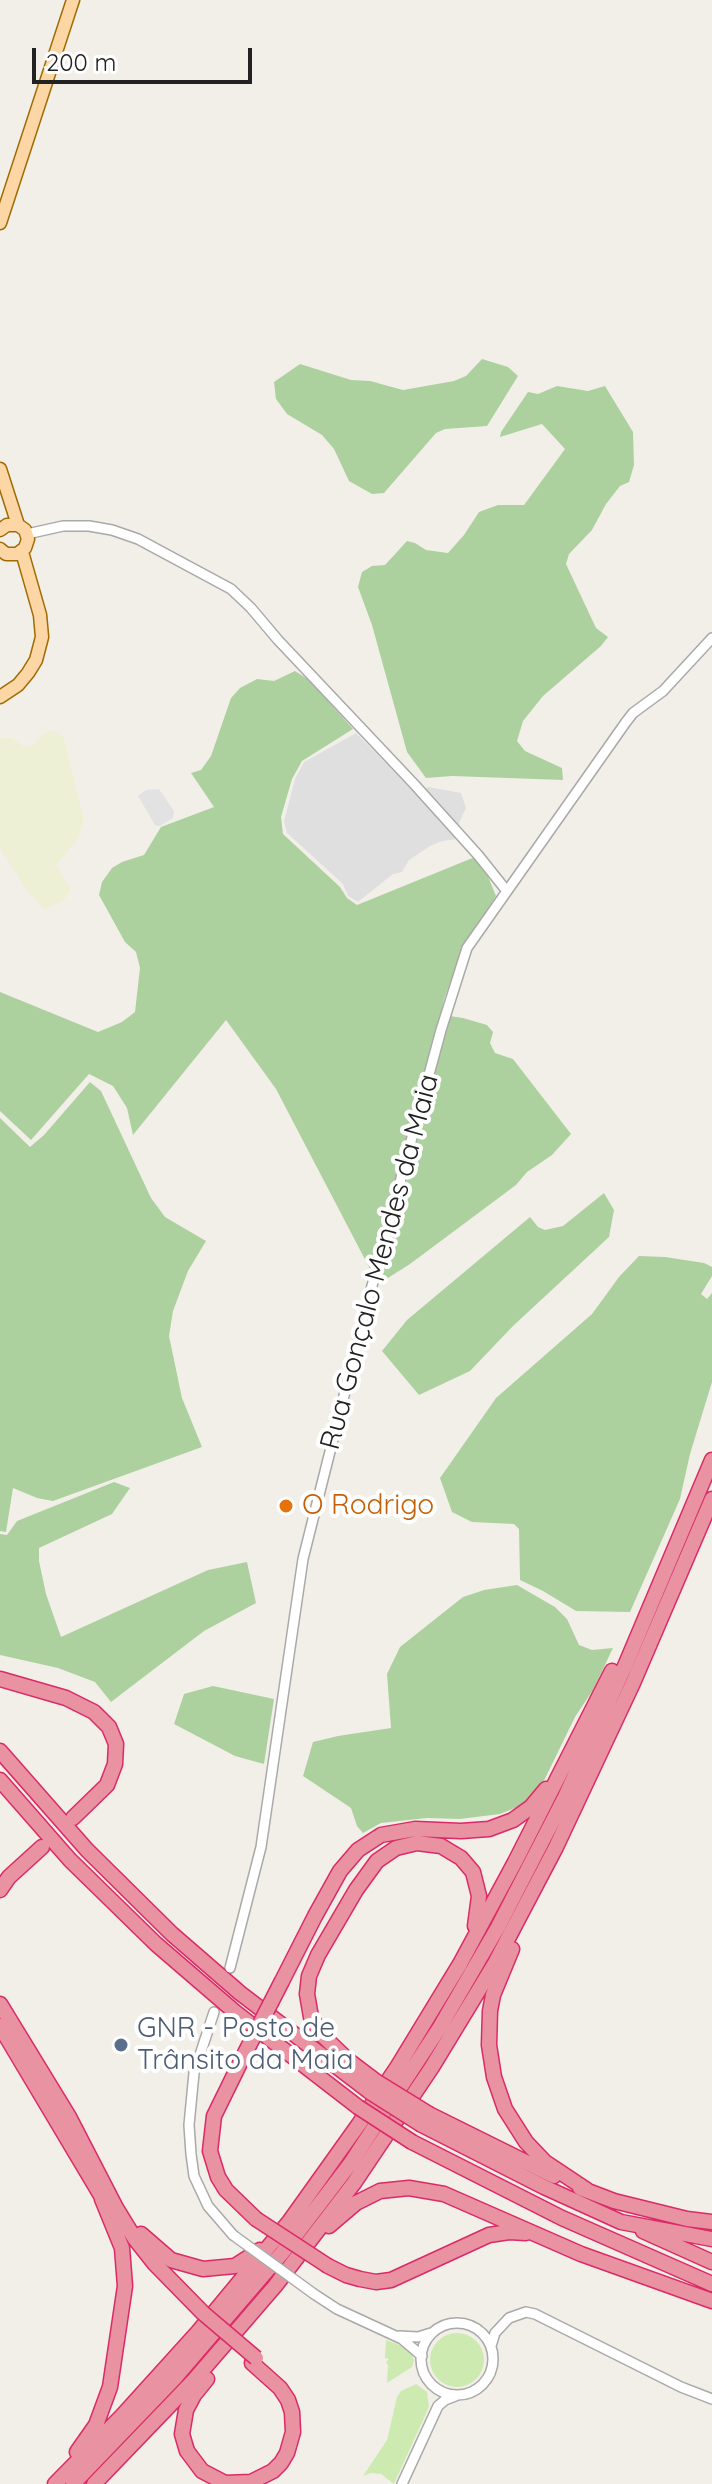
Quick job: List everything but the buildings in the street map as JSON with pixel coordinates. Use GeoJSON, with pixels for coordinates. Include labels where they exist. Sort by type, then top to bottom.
{"type":"FeatureCollection","features":[{"type":"Feature","properties":{"kind":"highway"},"geometry":{"type":"LineString","coordinates":[[73,2484],[174,2379],[282,2253],[350,2164],[408,2078],[467,1983],[578,1768],[712,1460]]}},
{"type":"Feature","properties":{"kind":"highway"},"geometry":{"type":"LineString","coordinates":[[94,2484],[219,2352],[307,2245],[421,2085],[529,1900],[608,1737],[712,1499]]}},
{"type":"Feature","properties":{"kind":"highway"},"geometry":{"type":"LineString","coordinates":[[54,2484],[188,2344],[289,2222],[383,2089],[460,1964],[505,1882],[623,1648],[647,1614]]}},
{"type":"Feature","properties":{"kind":"highway"},"geometry":{"type":"LineString","coordinates":[[0,1679],[66,1698],[94,1712],[109,1727],[116,1744],[115,1764],[107,1785],[73,1818]]}},
{"type":"Feature","properties":{"kind":"highway"},"geometry":{"type":"LineString","coordinates":[[0,1751],[87,1850],[172,1934],[252,2002],[425,2120],[544,2187],[712,2262]]}},
{"type":"Feature","properties":{"kind":"highway"},"geometry":{"type":"LineString","coordinates":[[537,2234],[509,2232],[489,2235],[391,2280],[376,2282],[360,2279],[328,2266],[256,2219],[226,2190],[218,2177],[210,2151],[214,2116],[241,2061],[340,1871],[358,1850],[381,1835],[415,1829],[489,1829],[513,1820],[531,1807],[566,1763]]}},
{"type":"Feature","properties":{"kind":"highway"},"geometry":{"type":"LineString","coordinates":[[0,1780],[70,1860],[156,1944],[235,2012],[358,2107],[412,2142],[562,2218],[712,2281]]}},
{"type":"Feature","properties":{"kind":"highway"},"geometry":{"type":"LineString","coordinates":[[373,2087],[321,2034],[311,2017],[307,1994],[309,1976],[318,1955],[356,1890],[377,1861],[396,1848],[417,1843],[441,1846],[461,1858],[473,1872],[479,1908],[460,1964]]}},
{"type":"Feature","properties":{"kind":"highway"},"geometry":{"type":"LineString","coordinates":[[0,1890],[9,1877],[42,1847]]}},
{"type":"Feature","properties":{"kind":"highway"},"geometry":{"type":"LineString","coordinates":[[529,1900],[523,1927],[493,1995],[489,2028],[491,2062],[505,2109],[518,2131],[545,2162],[587,2190]]}},
{"type":"Feature","properties":{"kind":"highway"},"geometry":{"type":"LineString","coordinates":[[0,2004],[69,2117],[116,2208],[154,2263],[201,2316]]}},
{"type":"Feature","properties":{"kind":"highway"},"geometry":{"type":"LineString","coordinates":[[0,2026],[100,2195],[148,2268],[254,2361],[288,2400],[293,2432],[287,2453],[273,2471],[251,2482],[225,2483],[202,2471],[187,2451],[182,2434],[186,2410],[213,2370],[219,2352]]}},
{"type":"Feature","properties":{"kind":"highway"},"geometry":{"type":"LineString","coordinates":[[425,2120],[614,2201],[712,2222]]}},
{"type":"Feature","properties":{"kind":"highway"},"geometry":{"type":"LineString","coordinates":[[307,2245],[356,2203],[380,2191],[409,2188],[444,2194],[581,2254],[712,2301]]}},
{"type":"Feature","properties":{"kind":"highway"},"geometry":{"type":"LineString","coordinates":[[54,2484],[96,2425],[114,2367],[125,2286],[124,2265],[122,2248],[100,2195]]}},
{"type":"Feature","properties":{"kind":"highway"},"geometry":{"type":"LineString","coordinates":[[116,2208],[161,2253],[182,2265],[203,2269],[223,2269],[243,2263],[267,2245],[289,2222]]}},
{"type":"Feature","properties":{"kind":"highway"},"geometry":{"type":"LineString","coordinates":[[621,2222],[712,2239]]}},
{"type":"Feature","properties":{"kind":"highway"},"geometry":{"type":"LineString","coordinates":[[254,2361],[286,2382],[300,2413],[300,2437],[294,2456],[287,2468],[268,2484]]}},
{"type":"Feature","properties":{"kind":"main road"},"geometry":{"type":"LineString","coordinates":[[0,223],[73,0]]}},
{"type":"Feature","properties":{"kind":"main road"},"geometry":{"type":"LineString","coordinates":[[0,469],[27,544],[22,552],[12,555],[0,549]]}},
{"type":"Feature","properties":{"kind":"main road"},"geometry":{"type":"LineString","coordinates":[[0,530],[7,525],[23,530]]}},
{"type":"Feature","properties":{"kind":"main road"},"geometry":{"type":"LineString","coordinates":[[0,697],[28,674],[36,660],[42,637],[40,615],[22,552]]}},
{"type":"Feature","properties":{"kind":"street"},"geometry":{"type":"LineString","coordinates":[[23,530],[63,526],[112,530],[138,539],[237,594],[414,784],[506,890]]}},
{"type":"Feature","properties":{"kind":"street","name":"Rua Gonçalo Mendes da Maia"},"geometry":{"type":"LineString","coordinates":[[230,1968],[261,1847],[303,1559],[357,1341],[467,948],[626,722],[663,691],[712,638]]}},
{"type":"Feature","properties":{"kind":"street"},"geometry":{"type":"LineString","coordinates":[[214,2012],[194,2073],[189,2125],[194,2176],[208,2206],[233,2235],[314,2294],[337,2309],[410,2344],[422,2356]]}},
{"type":"Feature","properties":{"kind":"street"},"geometry":{"type":"LineString","coordinates":[[392,2334],[418,2337],[451,2324],[486,2330],[499,2326],[517,2313],[535,2314],[681,2387],[712,2399]]}},
{"type":"Feature","properties":{"kind":"street"},"geometry":{"type":"LineString","coordinates":[[434,2412],[445,2400],[480,2387],[487,2378],[492,2368],[491,2346],[499,2326]]}},
{"type":"Feature","properties":{"kind":"street"},"geometry":{"type":"LineString","coordinates":[[474,2327],[491,2346]]}},
{"type":"Feature","properties":{"kind":"street"},"geometry":{"type":"LineString","coordinates":[[437,2330],[426,2341],[422,2356],[424,2373],[442,2392],[460,2395]]}},
{"type":"Feature","properties":{"kind":"street"},"geometry":{"type":"LineString","coordinates":[[402,2484],[434,2412],[434,2386]]}},
{"type":"Feature","properties":{"kind":"shaded area"},"geometry":{"type":"Polygon","coordinates":[[[356,733],[417,795],[428,787],[461,793],[466,808],[459,823],[458,839],[430,846],[409,860],[402,872],[393,874],[358,902],[348,896],[343,884],[287,833],[284,821],[295,779],[304,762],[356,733]]]}},
{"type":"Feature","properties":{"kind":"shaded area"},"geometry":{"type":"Polygon","coordinates":[[[159,789],[174,811],[173,818],[160,826],[155,825],[138,796],[146,790],[159,789]]]}},
{"type":"Feature","properties":{"kind":"green space"},"geometry":{"type":"Polygon","coordinates":[[[482,359],[508,367],[518,376],[487,426],[445,429],[436,433],[384,493],[372,494],[349,481],[334,449],[322,435],[287,414],[276,399],[274,382],[300,364],[351,380],[370,381],[403,390],[454,381],[466,376],[482,359]]]}},
{"type":"Feature","properties":{"kind":"green space"},"geometry":{"type":"Polygon","coordinates":[[[557,386],[588,391],[605,386],[633,432],[634,465],[629,482],[620,486],[606,504],[592,530],[569,554],[566,564],[596,628],[608,637],[543,696],[523,721],[517,741],[525,751],[562,768],[563,780],[426,778],[407,752],[372,625],[358,587],[362,572],[372,566],[385,565],[407,541],[426,550],[448,553],[479,512],[498,505],[524,505],[565,449],[542,424],[500,437],[501,432],[528,392],[538,394],[557,386]]]}},
{"type":"Feature","properties":{"kind":"green space"},"geometry":{"type":"Polygon","coordinates":[[[295,671],[309,680],[353,729],[302,761],[292,779],[281,817],[283,834],[357,905],[475,857],[487,874],[496,896],[462,951],[444,999],[370,1269],[276,1089],[226,1020],[133,1135],[127,1108],[113,1086],[89,1074],[31,1140],[0,1111],[0,992],[98,1032],[122,1022],[135,1012],[140,968],[136,952],[125,942],[99,895],[102,882],[112,868],[144,855],[161,827],[214,807],[191,773],[201,770],[211,756],[231,698],[240,688],[257,679],[274,681],[295,671]]]}},
{"type":"Feature","properties":{"kind":"green space"},"geometry":{"type":"Polygon","coordinates":[[[53,730],[64,738],[84,820],[78,840],[56,864],[71,890],[64,900],[44,910],[27,891],[0,848],[0,738],[11,738],[30,747],[43,734],[53,730]]]}},
{"type":"Feature","properties":{"kind":"green space"},"geometry":{"type":"Polygon","coordinates":[[[450,1016],[487,1025],[493,1032],[490,1043],[495,1053],[513,1059],[571,1134],[552,1155],[527,1172],[516,1185],[380,1283],[450,1016]]]}},
{"type":"Feature","properties":{"kind":"green space"},"geometry":{"type":"Polygon","coordinates":[[[90,1082],[101,1091],[151,1198],[165,1217],[206,1241],[188,1271],[173,1311],[169,1336],[182,1398],[202,1447],[53,1501],[13,1488],[6,1532],[0,1531],[0,1118],[30,1147],[90,1082]]]}},
{"type":"Feature","properties":{"kind":"green space"},"geometry":{"type":"Polygon","coordinates":[[[604,1193],[614,1210],[609,1237],[513,1326],[470,1371],[419,1395],[382,1351],[407,1320],[530,1217],[545,1230],[563,1226],[604,1193]]]}},
{"type":"Feature","properties":{"kind":"green space"},"geometry":{"type":"Polygon","coordinates":[[[639,1256],[665,1257],[712,1267],[712,1276],[701,1294],[707,1299],[712,1293],[712,1382],[680,1499],[630,1612],[576,1611],[520,1580],[519,1529],[514,1524],[472,1522],[452,1512],[440,1478],[496,1398],[592,1314],[639,1256]]]}},
{"type":"Feature","properties":{"kind":"green space"},"geometry":{"type":"Polygon","coordinates":[[[114,1482],[130,1488],[112,1514],[39,1548],[46,1594],[61,1637],[208,1570],[247,1562],[256,1603],[204,1631],[111,1702],[95,1682],[58,1668],[0,1655],[0,1534],[7,1535],[17,1521],[114,1482]]]}},
{"type":"Feature","properties":{"kind":"green space"},"geometry":{"type":"Polygon","coordinates":[[[517,1585],[555,1607],[567,1619],[579,1645],[592,1650],[613,1648],[539,1791],[520,1806],[500,1814],[381,1823],[363,1833],[351,1808],[303,1776],[313,1742],[391,1728],[387,1674],[400,1647],[463,1597],[517,1585]]]}},
{"type":"Feature","properties":{"kind":"green space"},"geometry":{"type":"Polygon","coordinates":[[[213,1686],[274,1699],[264,1764],[235,1756],[174,1724],[184,1694],[213,1686]]]}},
{"type":"Feature","properties":{"kind":"green space"},"geometry":{"type":"Polygon","coordinates":[[[457,2333],[476,2341],[484,2360],[476,2379],[457,2387],[438,2379],[430,2360],[438,2341],[457,2333]]]}},
{"type":"Feature","properties":{"kind":"green space"},"geometry":{"type":"Polygon","coordinates":[[[386,2340],[405,2347],[414,2361],[412,2367],[387,2383],[386,2362],[389,2359],[385,2358],[386,2340]]]}},
{"type":"Feature","properties":{"kind":"green space"},"geometry":{"type":"Polygon","coordinates":[[[416,2384],[427,2392],[429,2407],[394,2484],[381,2474],[363,2476],[387,2440],[397,2397],[401,2391],[416,2384]]]}},
{"type":"Feature","properties":{"kind":"place","name":"O Rodrigo"},"geometry":{"type":"Point","coordinates":[286,1506]}},
{"type":"Feature","properties":{"kind":"place","name":"GNR - Posto de Trânsito da Maia"},"geometry":{"type":"Point","coordinates":[121,2045]}}]}
